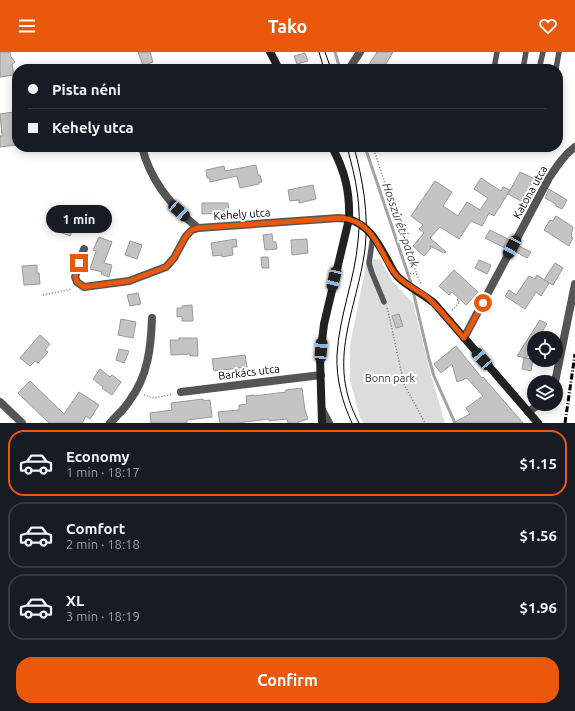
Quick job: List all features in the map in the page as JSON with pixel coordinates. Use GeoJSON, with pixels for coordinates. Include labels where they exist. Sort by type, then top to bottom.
{"type":"FeatureCollection","features":[{"type":"Feature","properties":{"kind":"street"},"geometry":{"type":"LineString","coordinates":[[270,52],[276,64]]}},
{"type":"Feature","properties":{"kind":"street"},"geometry":{"type":"LineString","coordinates":[[352,64],[360,52]]}},
{"type":"Feature","properties":{"kind":"street","name":"Katona utca"},"geometry":{"type":"LineString","coordinates":[[464,338],[549,178],[568,152],[575,147]]}},
{"type":"Feature","properties":{"kind":"street"},"geometry":{"type":"LineString","coordinates":[[143,152],[154,178],[179,211],[198,228]]}},
{"type":"Feature","properties":{"kind":"street"},"geometry":{"type":"LineString","coordinates":[[322,423],[320,358],[324,324],[349,218],[347,183],[335,152]]}},
{"type":"Feature","properties":{"kind":"street"},"geometry":{"type":"LineString","coordinates":[[349,218],[360,223],[373,236],[393,271],[406,284],[434,303],[538,423]]}},
{"type":"Feature","properties":{"kind":"street","name":"Kehely utca"},"geometry":{"type":"LineString","coordinates":[[84,287],[129,281],[166,267],[174,258],[186,236],[192,230],[198,228],[349,218]]}},
{"type":"Feature","properties":{"kind":"street"},"geometry":{"type":"LineString","coordinates":[[84,249],[75,277],[77,282],[84,287]]}},
{"type":"Feature","properties":{"kind":"street"},"geometry":{"type":"LineString","coordinates":[[556,375],[575,284]]}},
{"type":"Feature","properties":{"kind":"street"},"geometry":{"type":"LineString","coordinates":[[110,423],[130,402],[136,392],[147,364],[150,349],[152,318]]}},
{"type":"Feature","properties":{"kind":"street","name":"Barkács utca"},"geometry":{"type":"LineString","coordinates":[[181,392],[320,375]]}},
{"type":"Feature","properties":{"kind":"street"},"geometry":{"type":"LineString","coordinates":[[0,402],[22,423]]}},
{"type":"Feature","properties":{"kind":"street"},"geometry":{"type":"LineString","coordinates":[[322,410],[329,423]]}},
{"type":"Feature","properties":{"kind":"lane"},"geometry":{"type":"LineString","coordinates":[[495,64],[497,52]]}},
{"type":"Feature","properties":{"kind":"lane"},"geometry":{"type":"LineString","coordinates":[[524,64],[526,52]]}},
{"type":"Feature","properties":{"kind":"lane"},"geometry":{"type":"LineString","coordinates":[[540,64],[543,52]]}},
{"type":"Feature","properties":{"kind":"lane"},"geometry":{"type":"LineString","coordinates":[[557,64],[559,52]]}},
{"type":"Feature","properties":{"kind":"lane"},"geometry":{"type":"LineString","coordinates":[[373,236],[369,263],[384,302]]}},
{"type":"Feature","properties":{"kind":"path"},"geometry":{"type":"LineString","coordinates":[[375,152],[388,192],[394,202],[393,208],[404,242],[417,273],[405,272]]}},
{"type":"Feature","properties":{"kind":"path"},"geometry":{"type":"LineString","coordinates":[[43,295],[84,287]]}},
{"type":"Feature","properties":{"kind":"path"},"geometry":{"type":"LineString","coordinates":[[445,316],[460,302],[457,300],[459,299]]}},
{"type":"Feature","properties":{"kind":"path"},"geometry":{"type":"LineString","coordinates":[[384,302],[388,311],[404,384],[425,423]]}},
{"type":"Feature","properties":{"kind":"path"},"geometry":{"type":"LineString","coordinates":[[136,392],[154,398],[181,392]]}},
{"type":"Feature","properties":{"kind":"green space","name":"Bonn park"},"geometry":{"type":"Polygon","coordinates":[[[380,259],[393,282],[413,303],[445,423],[364,423],[360,418],[350,380],[350,345],[366,260],[380,259]]]}},
{"type":"Feature","properties":{"kind":"building"},"geometry":{"type":"Polygon","coordinates":[[[0,52],[10,52],[11,57],[15,62],[12,64],[12,75],[0,77],[0,52]]]}},
{"type":"Feature","properties":{"kind":"building"},"geometry":{"type":"Polygon","coordinates":[[[138,52],[150,52],[153,62],[142,64],[138,52]]]}},
{"type":"Feature","properties":{"kind":"building"},"geometry":{"type":"Polygon","coordinates":[[[377,52],[393,52],[386,64],[369,64],[377,52]]]}},
{"type":"Feature","properties":{"kind":"building"},"geometry":{"type":"Polygon","coordinates":[[[305,53],[308,61],[297,64],[294,56],[305,53]]]}},
{"type":"Feature","properties":{"kind":"building"},"geometry":{"type":"Polygon","coordinates":[[[12,112],[12,146],[0,147],[0,136],[2,136],[0,114],[12,112]]]}},
{"type":"Feature","properties":{"kind":"building"},"geometry":{"type":"Polygon","coordinates":[[[256,165],[258,175],[260,175],[262,182],[259,182],[259,184],[240,188],[237,176],[210,182],[210,178],[207,178],[206,170],[224,166],[225,171],[256,165]]]}},
{"type":"Feature","properties":{"kind":"building"},"geometry":{"type":"Polygon","coordinates":[[[520,172],[535,179],[523,202],[508,194],[520,172]]]}},
{"type":"Feature","properties":{"kind":"building"},"geometry":{"type":"Polygon","coordinates":[[[481,178],[501,191],[503,187],[510,190],[494,216],[489,213],[482,226],[471,221],[459,239],[440,227],[430,238],[446,252],[444,253],[430,246],[431,248],[424,256],[413,246],[424,233],[419,229],[423,225],[411,216],[435,181],[452,192],[443,206],[458,216],[467,202],[480,210],[488,198],[474,189],[481,178]]]}},
{"type":"Feature","properties":{"kind":"building"},"geometry":{"type":"Polygon","coordinates":[[[313,185],[316,199],[299,203],[299,200],[290,201],[288,190],[313,185]]]}},
{"type":"Feature","properties":{"kind":"building"},"geometry":{"type":"Polygon","coordinates":[[[549,189],[567,200],[562,209],[545,198],[549,189]]]}},
{"type":"Feature","properties":{"kind":"building"},"geometry":{"type":"Polygon","coordinates":[[[202,203],[228,203],[229,213],[202,214],[202,203]]]}},
{"type":"Feature","properties":{"kind":"building"},"geometry":{"type":"Polygon","coordinates":[[[58,216],[76,224],[70,236],[52,229],[58,216]]]}},
{"type":"Feature","properties":{"kind":"building"},"geometry":{"type":"Polygon","coordinates":[[[556,216],[573,227],[571,236],[573,238],[569,246],[544,230],[550,220],[553,221],[556,216]]]}},
{"type":"Feature","properties":{"kind":"building"},"geometry":{"type":"Polygon","coordinates":[[[490,230],[510,240],[505,248],[485,238],[490,230]]]}},
{"type":"Feature","properties":{"kind":"building"},"geometry":{"type":"Polygon","coordinates":[[[272,234],[273,242],[276,242],[277,249],[265,250],[263,235],[272,234]]]}},
{"type":"Feature","properties":{"kind":"building"},"geometry":{"type":"Polygon","coordinates":[[[99,237],[112,242],[104,263],[112,265],[109,277],[101,274],[102,272],[90,269],[96,251],[93,250],[99,237]]]}},
{"type":"Feature","properties":{"kind":"building"},"geometry":{"type":"Polygon","coordinates":[[[236,239],[237,247],[232,247],[233,255],[222,257],[222,255],[213,256],[211,243],[236,239]]]}},
{"type":"Feature","properties":{"kind":"building"},"geometry":{"type":"Polygon","coordinates":[[[307,239],[308,253],[292,255],[291,240],[307,239]]]}},
{"type":"Feature","properties":{"kind":"building"},"geometry":{"type":"Polygon","coordinates":[[[130,241],[142,245],[137,259],[125,255],[130,241]]]}},
{"type":"Feature","properties":{"kind":"building"},"geometry":{"type":"Polygon","coordinates":[[[519,246],[531,252],[527,258],[516,252],[519,246]]]}},
{"type":"Feature","properties":{"kind":"building"},"geometry":{"type":"Polygon","coordinates":[[[261,257],[268,257],[269,268],[262,268],[261,257]]]}},
{"type":"Feature","properties":{"kind":"building"},"geometry":{"type":"Polygon","coordinates":[[[479,260],[491,265],[487,274],[475,268],[479,260]]]}},
{"type":"Feature","properties":{"kind":"building"},"geometry":{"type":"Polygon","coordinates":[[[555,263],[563,268],[553,285],[544,280],[555,263]]]}},
{"type":"Feature","properties":{"kind":"building"},"geometry":{"type":"Polygon","coordinates":[[[37,265],[37,273],[39,273],[40,284],[24,285],[22,266],[37,265]]]}},
{"type":"Feature","properties":{"kind":"building"},"geometry":{"type":"Polygon","coordinates":[[[454,270],[478,292],[466,305],[452,292],[449,295],[439,286],[454,270]]]}},
{"type":"Feature","properties":{"kind":"building"},"geometry":{"type":"Polygon","coordinates":[[[537,275],[549,283],[541,296],[536,292],[525,309],[505,296],[509,290],[516,295],[529,276],[535,279],[537,275]]]}},
{"type":"Feature","properties":{"kind":"building"},"geometry":{"type":"Polygon","coordinates":[[[138,293],[141,304],[130,306],[127,295],[138,293]]]}},
{"type":"Feature","properties":{"kind":"building"},"geometry":{"type":"Polygon","coordinates":[[[192,305],[193,321],[182,321],[182,316],[177,317],[177,308],[192,305]]]}},
{"type":"Feature","properties":{"kind":"building"},"geometry":{"type":"Polygon","coordinates":[[[399,314],[403,326],[396,328],[392,316],[399,314]]]}},
{"type":"Feature","properties":{"kind":"building"},"geometry":{"type":"Polygon","coordinates":[[[121,319],[136,322],[133,338],[118,335],[121,319]]]}},
{"type":"Feature","properties":{"kind":"building"},"geometry":{"type":"Polygon","coordinates":[[[540,320],[547,324],[542,331],[533,331],[540,320]]]}},
{"type":"Feature","properties":{"kind":"building"},"geometry":{"type":"Polygon","coordinates":[[[40,335],[50,344],[45,350],[48,352],[38,363],[35,361],[30,366],[20,358],[40,335]]]}},
{"type":"Feature","properties":{"kind":"building"},"geometry":{"type":"Polygon","coordinates":[[[179,338],[197,338],[198,356],[190,356],[190,354],[171,355],[170,340],[179,340],[179,338]]]}},
{"type":"Feature","properties":{"kind":"building"},"geometry":{"type":"Polygon","coordinates":[[[527,340],[526,358],[517,356],[527,340]]]}},
{"type":"Feature","properties":{"kind":"building"},"geometry":{"type":"Polygon","coordinates":[[[456,346],[482,378],[483,377],[523,423],[453,423],[470,414],[466,408],[483,396],[467,378],[457,382],[452,364],[441,373],[434,364],[456,346]]]}},
{"type":"Feature","properties":{"kind":"building"},"geometry":{"type":"Polygon","coordinates":[[[119,349],[129,351],[124,363],[116,360],[119,349]]]}},
{"type":"Feature","properties":{"kind":"building"},"geometry":{"type":"Polygon","coordinates":[[[245,355],[247,367],[214,371],[212,359],[245,355]]]}},
{"type":"Feature","properties":{"kind":"building"},"geometry":{"type":"Polygon","coordinates":[[[524,358],[527,358],[527,367],[532,367],[531,371],[522,369],[524,358]]]}},
{"type":"Feature","properties":{"kind":"building"},"geometry":{"type":"Polygon","coordinates":[[[100,369],[110,377],[112,375],[121,382],[112,395],[93,379],[100,369]]]}},
{"type":"Feature","properties":{"kind":"building"},"geometry":{"type":"Polygon","coordinates":[[[30,381],[64,414],[79,392],[99,405],[90,419],[86,416],[82,423],[49,423],[18,393],[30,381]]]}},
{"type":"Feature","properties":{"kind":"building"},"geometry":{"type":"Polygon","coordinates":[[[302,388],[305,410],[308,419],[298,422],[299,423],[288,423],[287,419],[269,421],[269,419],[237,423],[220,423],[218,412],[239,410],[239,405],[247,404],[246,396],[286,392],[286,390],[302,388]]]}},
{"type":"Feature","properties":{"kind":"building"},"geometry":{"type":"Polygon","coordinates":[[[203,399],[204,401],[210,400],[212,417],[187,420],[187,423],[151,423],[150,413],[172,410],[171,403],[203,399]]]}},
{"type":"Feature","properties":{"kind":"waterway","name":"Hosszúréti-patak"},"geometry":{"type":"LineString","coordinates":[[335,52],[339,64]]}},
{"type":"Feature","properties":{"kind":"waterway","name":"Hosszúréti-patak"},"geometry":{"type":"LineString","coordinates":[[367,152],[412,286]]}},
{"type":"Feature","properties":{"kind":"waterway","name":"Hosszúréti-patak"},"geometry":{"type":"LineString","coordinates":[[413,291],[434,376],[455,423]]}},
{"type":"Feature","properties":{"kind":"tram line"},"geometry":{"type":"LineString","coordinates":[[319,52],[323,64]]}},
{"type":"Feature","properties":{"kind":"tram line"},"geometry":{"type":"LineString","coordinates":[[325,52],[329,64]]}},
{"type":"Feature","properties":{"kind":"tram line"},"geometry":{"type":"LineString","coordinates":[[348,152],[359,205],[359,229],[354,269],[338,340],[337,364],[340,390],[352,423]]}},
{"type":"Feature","properties":{"kind":"tram line"},"geometry":{"type":"LineString","coordinates":[[355,152],[366,210],[366,236],[361,272],[346,336],[344,378],[349,400],[359,423]]}},
{"type":"Feature","properties":{"kind":"railway"},"geometry":{"type":"LineString","coordinates":[[565,423],[575,354]]}},
{"type":"Feature","properties":{"kind":"route"},"geometry":{"type":"LineString","coordinates":[[79,263],[75,277],[77,282],[84,287],[129,281],[166,267],[174,258],[186,236],[192,230],[198,228],[349,218],[360,223],[370,232],[398,277],[434,303],[464,338],[483,303]]}}]}
